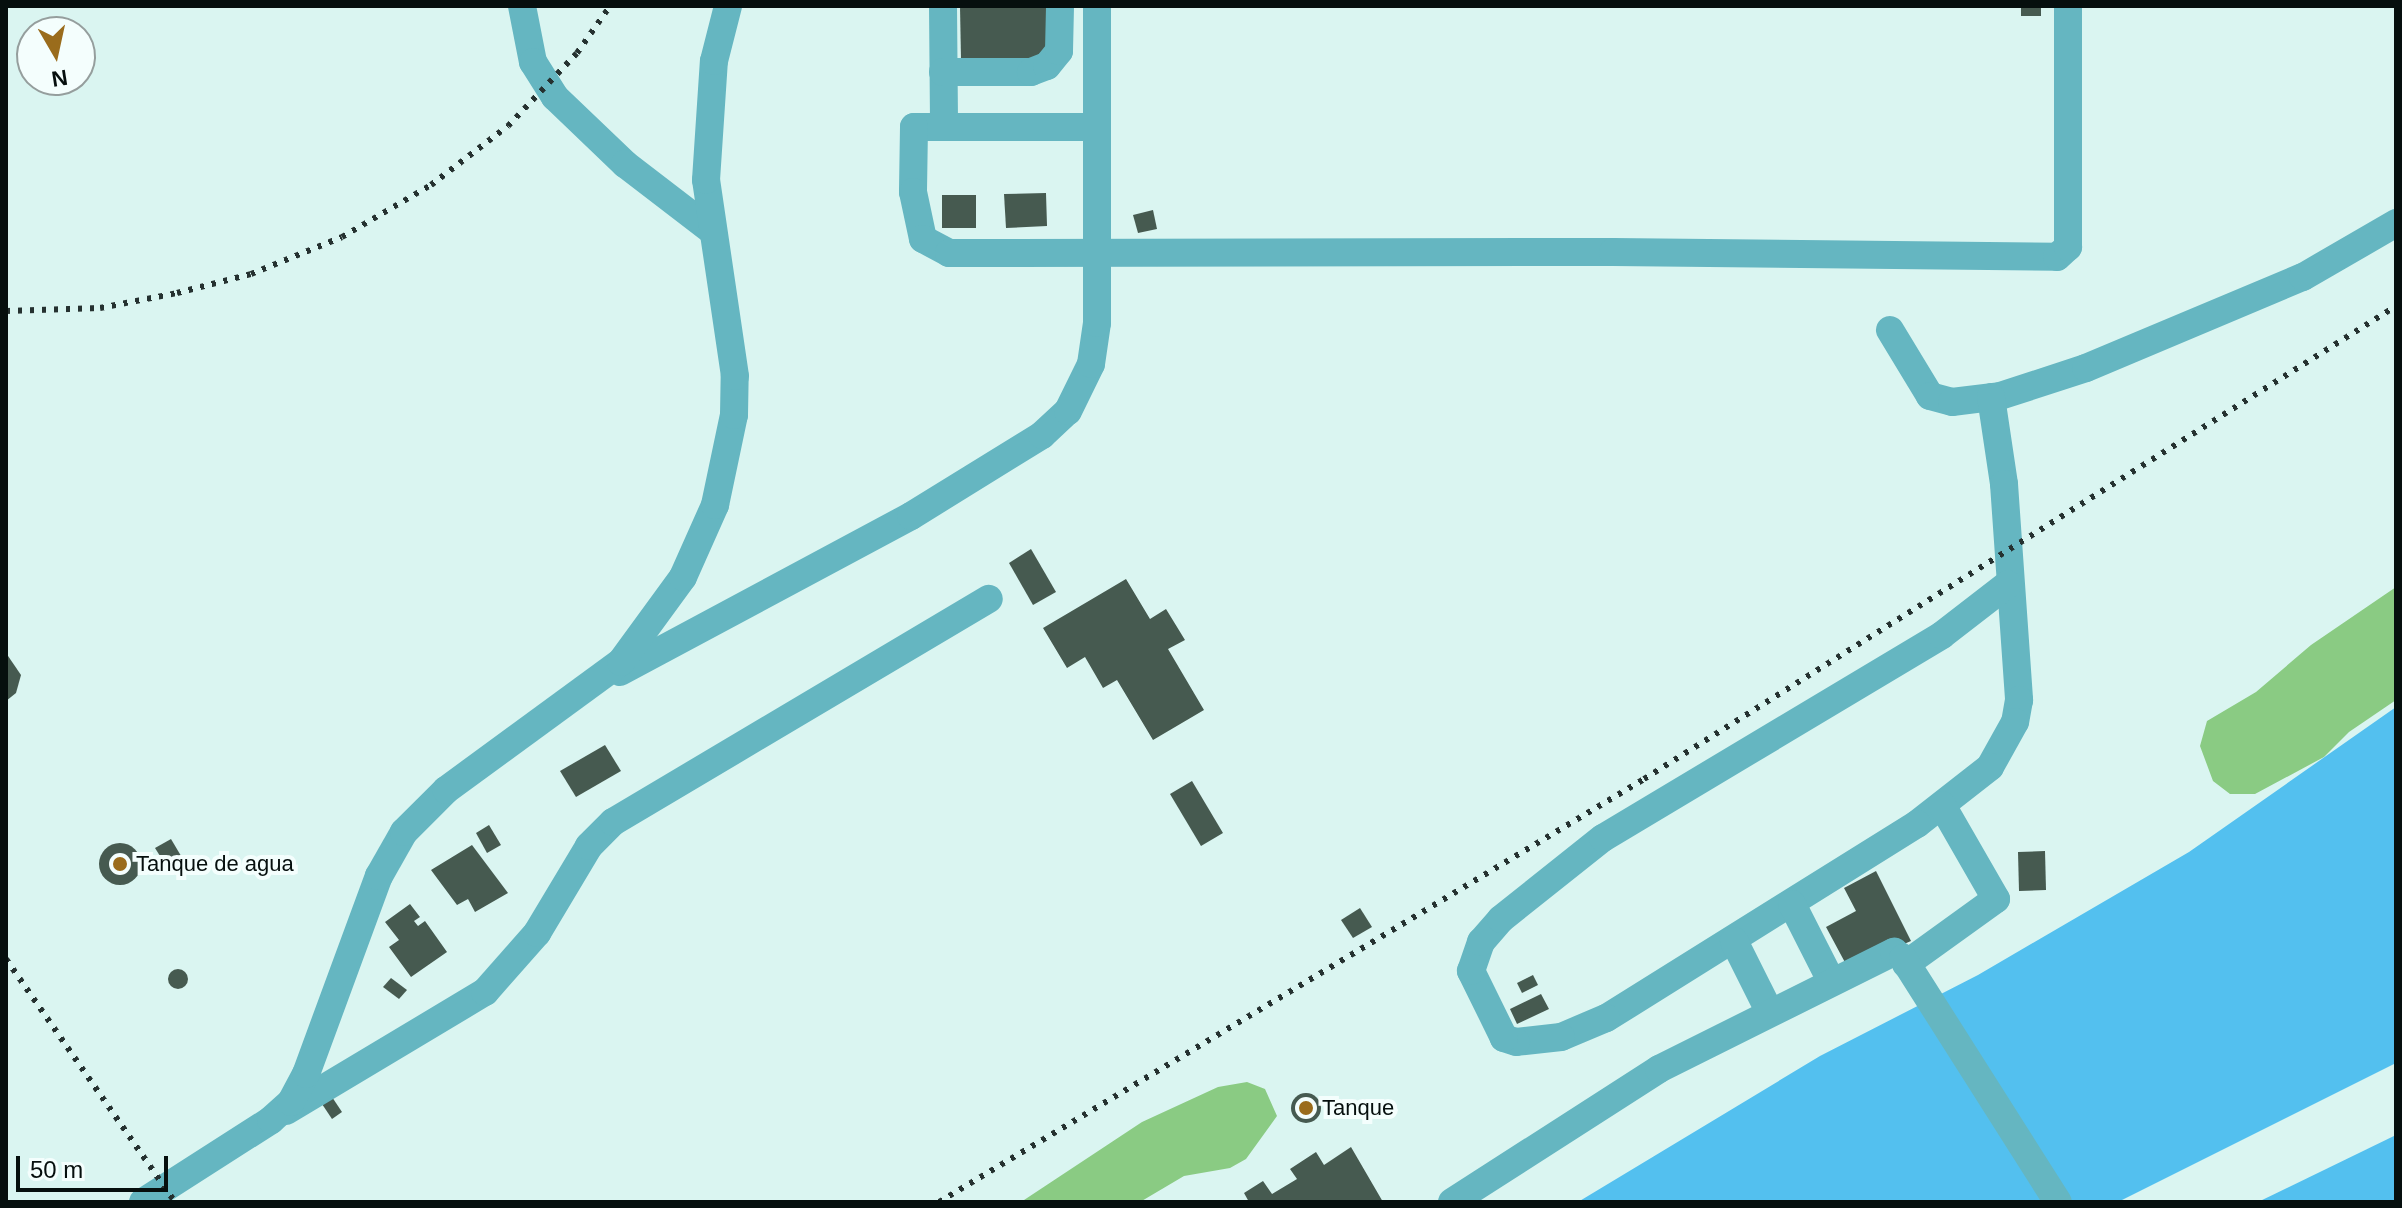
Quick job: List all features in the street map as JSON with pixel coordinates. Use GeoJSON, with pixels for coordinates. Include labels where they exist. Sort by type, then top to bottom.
{"type":"FeatureCollection","features":[{"type":"Feature","properties":{"kind":"street"},"geometry":{"type":"LineString","coordinates":[[522,6],[533,62],[555,97],[625,164],[711,230]]}},
{"type":"Feature","properties":{"kind":"street"},"geometry":{"type":"LineString","coordinates":[[271,1120],[291,1102],[306,1074],[379,876],[404,832],[446,790],[621,662],[664,609],[702,539],[724,471],[735,376],[711,230],[707,127],[714,61],[728,6]]}},
{"type":"Feature","properties":{"kind":"street"},"geometry":{"type":"LineString","coordinates":[[943,6],[944,127]]}},
{"type":"Feature","properties":{"kind":"street"},"geometry":{"type":"LineString","coordinates":[[943,72],[1031,72],[1047,66],[1059,51],[1060,6]]}},
{"type":"Feature","properties":{"kind":"street"},"geometry":{"type":"LineString","coordinates":[[589,688],[848,551],[1057,424],[1077,398],[1091,364],[1098,253],[1097,6]]}},
{"type":"Feature","properties":{"kind":"street"},"geometry":{"type":"LineString","coordinates":[[1097,127],[944,127],[912,130],[914,210],[928,246],[949,253],[2057,257],[2068,247],[2068,6]]}},
{"type":"Feature","properties":{"kind":"street"},"geometry":{"type":"LineString","coordinates":[[1890,330],[1930,396],[1952,402],[1991,397],[2086,368],[2303,277],[2396,223]]}},
{"type":"Feature","properties":{"kind":"street"},"geometry":{"type":"LineString","coordinates":[[1991,397],[2004,484],[2008,584],[2019,675],[2015,722],[1990,767],[1942,805],[1792,904],[1606,1018],[1561,1037],[1534,1042],[1504,1038],[1471,971],[1481,942],[1501,919],[1603,838],[1942,635],[2008,584]]}},
{"type":"Feature","properties":{"kind":"street"},"geometry":{"type":"LineString","coordinates":[[143,1202],[271,1120],[485,992],[531,943],[589,846],[613,822],[989,599]]}},
{"type":"Feature","properties":{"kind":"street"},"geometry":{"type":"LineString","coordinates":[[1906,964],[1996,899],[1942,805]]}},
{"type":"Feature","properties":{"kind":"street"},"geometry":{"type":"LineString","coordinates":[[1792,904],[1831,981]]}},
{"type":"Feature","properties":{"kind":"street"},"geometry":{"type":"LineString","coordinates":[[1734,941],[1769,1011]]}},
{"type":"Feature","properties":{"kind":"street"},"geometry":{"type":"LineString","coordinates":[[1452,1202],[1601,1104],[1769,1011],[1894,952],[1906,964],[2058,1202]]}},
{"type":"Feature","properties":{"kind":"green space"},"geometry":{"type":"Polygon","coordinates":[[[2396,587],[2396,700],[2349,732],[2324,757],[2255,794],[2230,794],[2213,781],[2200,746],[2207,721],[2256,692],[2311,645],[2396,587]]]}},
{"type":"Feature","properties":{"kind":"green space"},"geometry":{"type":"Polygon","coordinates":[[[1247,1082],[1265,1089],[1277,1116],[1246,1159],[1230,1168],[1184,1176],[1140,1202],[1021,1202],[1142,1122],[1218,1087],[1247,1082]]]}},
{"type":"Feature","properties":{"kind":"water"},"geometry":{"type":"Polygon","coordinates":[[[2396,707],[2396,1202],[1578,1202],[1820,1056],[1978,975],[2189,852],[2396,707]]]}},
{"type":"Feature","properties":{"kind":"pier"},"geometry":{"type":"Polygon","coordinates":[[[2396,1063],[2396,1135],[2258,1202],[2118,1202],[2396,1063]]]}},
{"type":"Feature","properties":{"kind":"building"},"geometry":{"type":"Polygon","coordinates":[[[960,6],[1047,6],[1048,59],[961,60],[960,6]]]}},
{"type":"Feature","properties":{"kind":"building"},"geometry":{"type":"Polygon","coordinates":[[[2021,6],[2041,6],[2041,16],[2021,16],[2021,6]]]}},
{"type":"Feature","properties":{"kind":"building"},"geometry":{"type":"Polygon","coordinates":[[[1046,193],[1047,226],[1006,228],[1004,194],[1046,193]]]}},
{"type":"Feature","properties":{"kind":"building"},"geometry":{"type":"Polygon","coordinates":[[[942,195],[976,195],[976,228],[942,228],[942,195]]]}},
{"type":"Feature","properties":{"kind":"building"},"geometry":{"type":"Polygon","coordinates":[[[1153,210],[1157,229],[1138,233],[1133,215],[1153,210]]]}},
{"type":"Feature","properties":{"kind":"building"},"geometry":{"type":"Polygon","coordinates":[[[1031,549],[1056,592],[1033,605],[1009,563],[1031,549]]]}},
{"type":"Feature","properties":{"kind":"building"},"geometry":{"type":"Polygon","coordinates":[[[1126,579],[1150,619],[1166,609],[1185,640],[1168,649],[1204,710],[1153,740],[1117,680],[1103,688],[1085,657],[1067,668],[1043,628],[1126,579]]]}},
{"type":"Feature","properties":{"kind":"building"},"geometry":{"type":"Polygon","coordinates":[[[6,653],[21,675],[16,693],[6,701],[6,653]]]}},
{"type":"Feature","properties":{"kind":"building"},"geometry":{"type":"Polygon","coordinates":[[[605,745],[621,771],[576,797],[560,771],[605,745]]]}},
{"type":"Feature","properties":{"kind":"building"},"geometry":{"type":"Polygon","coordinates":[[[1192,781],[1223,833],[1201,846],[1170,794],[1192,781]]]}},
{"type":"Feature","properties":{"kind":"building"},"geometry":{"type":"Polygon","coordinates":[[[489,825],[501,845],[487,853],[476,833],[489,825]]]}},
{"type":"Feature","properties":{"kind":"building"},"geometry":{"type":"Polygon","coordinates":[[[171,839],[187,866],[172,875],[155,848],[171,839]]]}},
{"type":"Feature","properties":{"kind":"building","name":"Tanque de agua"},"geometry":{"type":"Polygon","coordinates":[[[120,843],[135,849],[141,864],[135,879],[120,885],[105,879],[99,864],[105,849],[120,843]]]}},
{"type":"Feature","properties":{"kind":"building"},"geometry":{"type":"Polygon","coordinates":[[[472,845],[508,893],[475,912],[468,899],[457,905],[431,870],[472,845]]]}},
{"type":"Feature","properties":{"kind":"building"},"geometry":{"type":"Polygon","coordinates":[[[2045,851],[2046,890],[2019,891],[2018,852],[2045,851]]]}},
{"type":"Feature","properties":{"kind":"building"},"geometry":{"type":"Polygon","coordinates":[[[1876,871],[1911,941],[1848,968],[1826,927],[1856,911],[1844,888],[1876,871]]]}},
{"type":"Feature","properties":{"kind":"building"},"geometry":{"type":"Polygon","coordinates":[[[410,904],[420,917],[414,921],[418,926],[425,921],[447,952],[411,977],[389,947],[399,940],[385,922],[410,904]]]}},
{"type":"Feature","properties":{"kind":"building"},"geometry":{"type":"Polygon","coordinates":[[[1360,908],[1372,927],[1353,938],[1341,920],[1360,908]]]}},
{"type":"Feature","properties":{"kind":"building"},"geometry":{"type":"Polygon","coordinates":[[[178,969],[185,972],[188,979],[185,986],[178,989],[171,986],[168,979],[171,972],[178,969]]]}},
{"type":"Feature","properties":{"kind":"building"},"geometry":{"type":"Polygon","coordinates":[[[1533,975],[1538,985],[1522,993],[1517,983],[1533,975]]]}},
{"type":"Feature","properties":{"kind":"building"},"geometry":{"type":"Polygon","coordinates":[[[391,978],[407,990],[399,999],[383,987],[391,978]]]}},
{"type":"Feature","properties":{"kind":"building"},"geometry":{"type":"Polygon","coordinates":[[[1541,994],[1549,1009],[1517,1024],[1510,1009],[1541,994]]]}},
{"type":"Feature","properties":{"kind":"building","name":"Tanque"},"geometry":{"type":"Polygon","coordinates":[[[1306,1093],[1312,1094],[1320,1102],[1320,1114],[1312,1122],[1306,1123],[1300,1122],[1292,1114],[1291,1108],[1292,1102],[1300,1094],[1306,1093]]]}},
{"type":"Feature","properties":{"kind":"building"},"geometry":{"type":"Polygon","coordinates":[[[330,1094],[342,1112],[332,1119],[320,1101],[330,1094]]]}},
{"type":"Feature","properties":{"kind":"building"},"geometry":{"type":"Polygon","coordinates":[[[1351,1147],[1383,1202],[1249,1202],[1244,1193],[1263,1181],[1272,1194],[1297,1179],[1290,1169],[1316,1152],[1324,1165],[1351,1147]]]}},
{"type":"Feature","properties":{"kind":"railway"},"geometry":{"type":"LineString","coordinates":[[6,311],[100,308],[177,293],[251,274],[342,237],[431,185],[508,126],[577,53],[610,6]]}},
{"type":"Feature","properties":{"kind":"railway"},"geometry":{"type":"LineString","coordinates":[[939,1202],[1644,779],[2396,306]]}},
{"type":"Feature","properties":{"kind":"railway"},"geometry":{"type":"LineString","coordinates":[[6,959],[175,1202]]}},
{"type":"Feature","properties":{"kind":"place","name":"Tanque de agua"},"geometry":{"type":"Point","coordinates":[120,864]}},
{"type":"Feature","properties":{"kind":"place","name":"Tanque"},"geometry":{"type":"Point","coordinates":[1306,1108]}}]}
